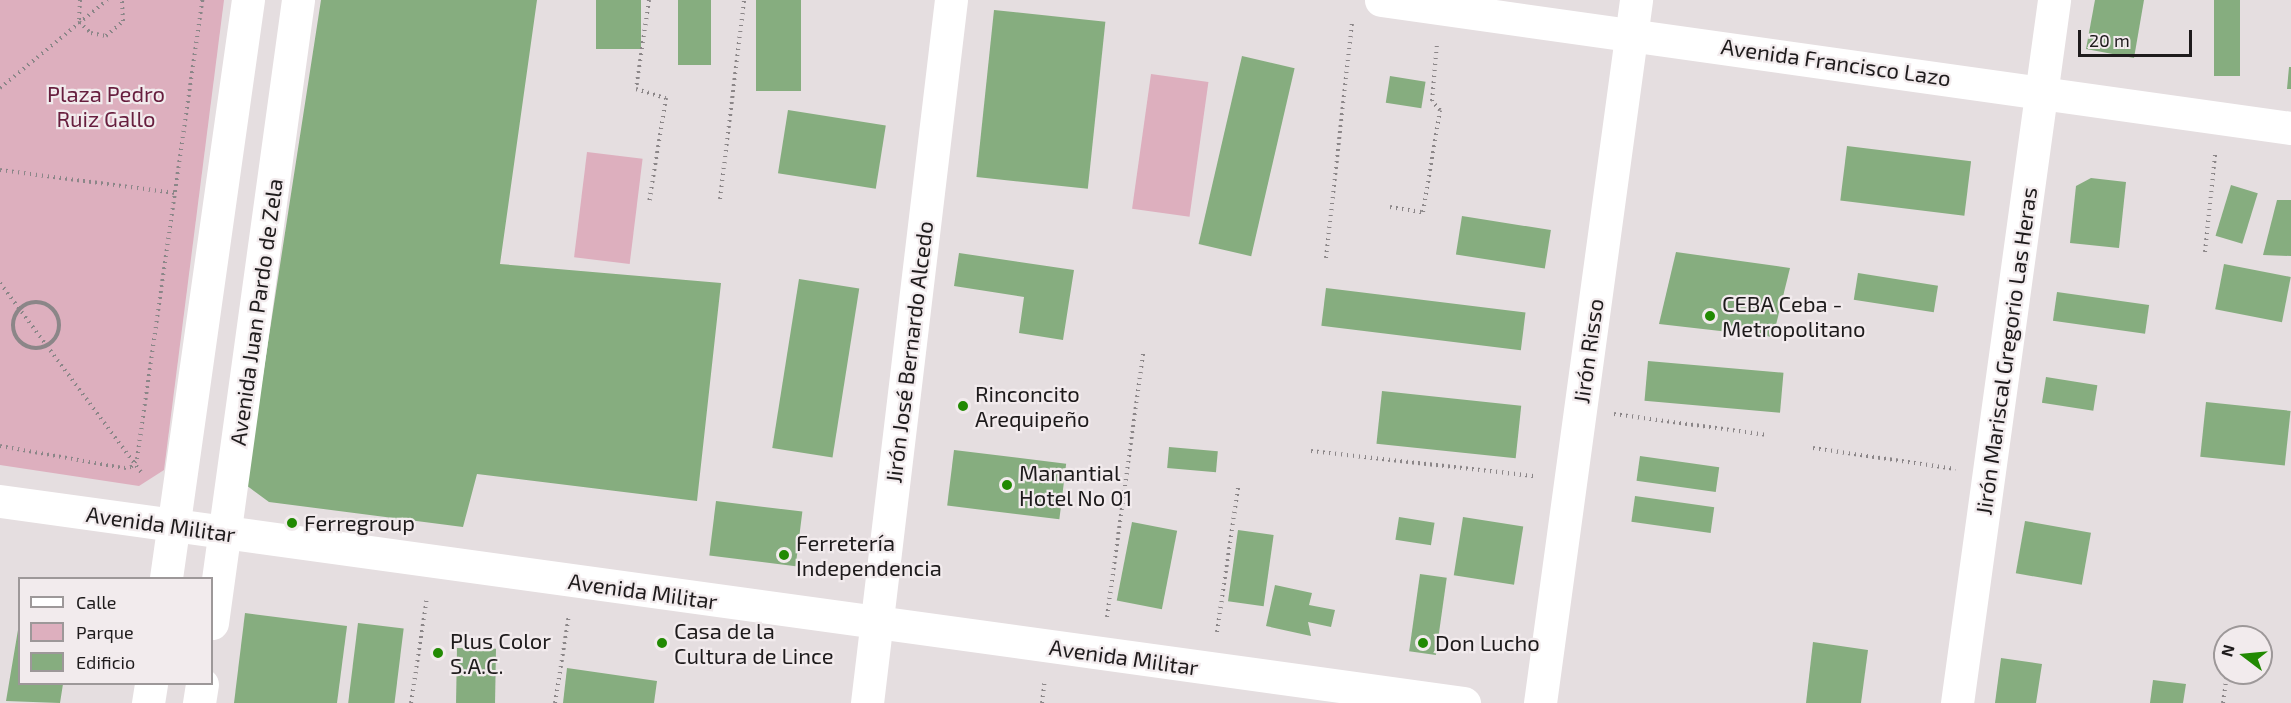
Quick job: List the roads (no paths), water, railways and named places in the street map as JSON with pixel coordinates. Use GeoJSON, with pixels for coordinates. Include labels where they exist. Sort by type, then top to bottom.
{"type":"FeatureCollection","features":[{"type":"Feature","properties":{"kind":"street"},"geometry":{"type":"LineString","coordinates":[[166,577],[248,0]]}},
{"type":"Feature","properties":{"kind":"street","name":"Avenida Juan Pardo de Zela"},"geometry":{"type":"LineString","coordinates":[[213,617],[298,0]]}},
{"type":"Feature","properties":{"kind":"street","name":"Jirón José Bernardo Alcedo"},"geometry":{"type":"LineString","coordinates":[[867,703],[951,0]]}},
{"type":"Feature","properties":{"kind":"street","name":"Jirón Risso"},"geometry":{"type":"LineString","coordinates":[[1540,703],[1636,0]]}},
{"type":"Feature","properties":{"kind":"street","name":"Jirón Mariscal Gregorio Las Heras"},"geometry":{"type":"LineString","coordinates":[[1957,703],[2054,0]]}},
{"type":"Feature","properties":{"kind":"street","name":"Avenida Francisco Lazo"},"geometry":{"type":"LineString","coordinates":[[1367,6],[1441,4],[1633,34],[2291,128]]}},
{"type":"Feature","properties":{"kind":"street","name":"Avenida Militar"},"geometry":{"type":"LineString","coordinates":[[0,501],[1464,703]]}},
{"type":"Feature","properties":{"kind":"street"},"geometry":{"type":"LineString","coordinates":[[148,703],[151,685]]}},
{"type":"Feature","properties":{"kind":"street"},"geometry":{"type":"LineString","coordinates":[[199,703],[202,685]]}},
{"type":"Feature","properties":{"kind":"place","name":"CEBA Ceba - Metropolitano"},"geometry":{"type":"Point","coordinates":[1710,316]}},
{"type":"Feature","properties":{"kind":"place","name":"Rinconcito Arequipeño"},"geometry":{"type":"Point","coordinates":[963,406]}},
{"type":"Feature","properties":{"kind":"place","name":"Manantial Hotel No 01"},"geometry":{"type":"Point","coordinates":[1007,485]}},
{"type":"Feature","properties":{"kind":"place","name":"Ferregroup"},"geometry":{"type":"Point","coordinates":[292,523]}},
{"type":"Feature","properties":{"kind":"place","name":"Ferretería Independencia"},"geometry":{"type":"Point","coordinates":[784,555]}},
{"type":"Feature","properties":{"kind":"place","name":"Casa de la Cultura de Lince"},"geometry":{"type":"Point","coordinates":[662,643]}},
{"type":"Feature","properties":{"kind":"place","name":"Don Lucho"},"geometry":{"type":"Point","coordinates":[1423,643]}},
{"type":"Feature","properties":{"kind":"place","name":"Plus Color S.A.C."},"geometry":{"type":"Point","coordinates":[438,653]}},
{"type":"Feature","properties":{"kind":"park label","name":"Plaza Pedro Ruiz Gallo"},"geometry":{"type":"Point","coordinates":[106,106]}}]}
